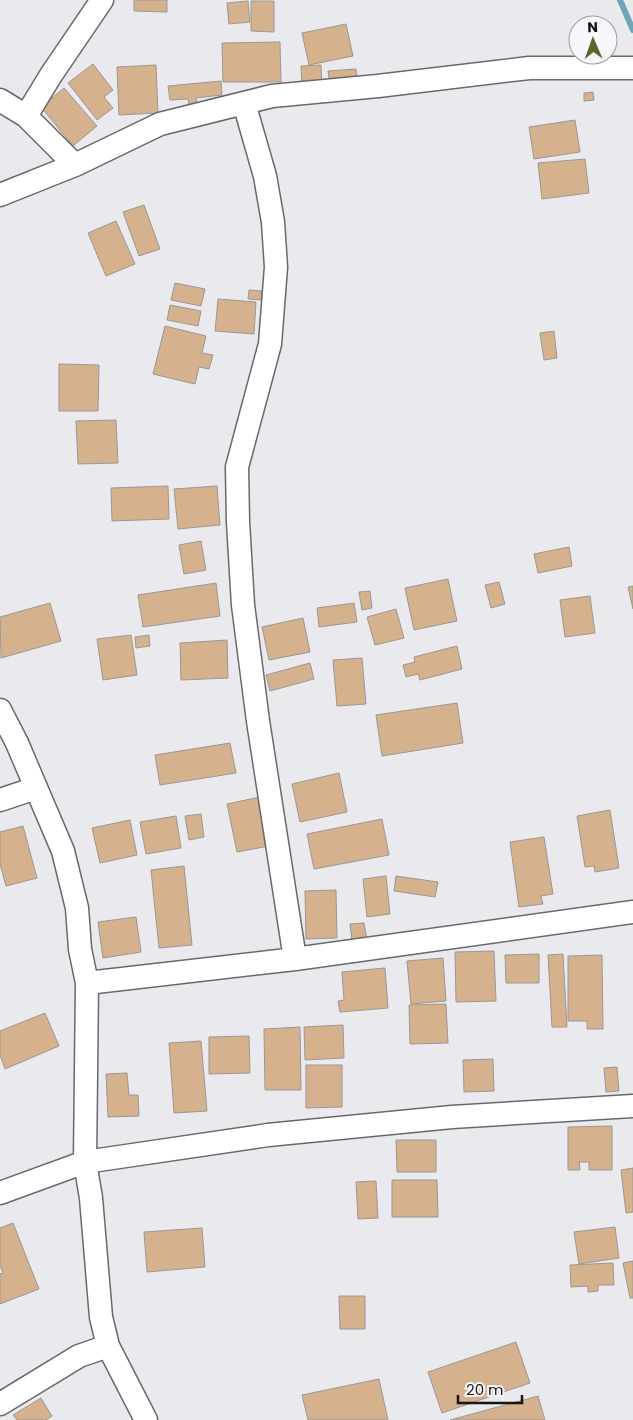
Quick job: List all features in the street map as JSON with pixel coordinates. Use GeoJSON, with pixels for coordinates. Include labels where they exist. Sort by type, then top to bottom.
{"type":"FeatureCollection","features":[{"type":"Feature","properties":{"kind":"street"},"geometry":{"type":"LineString","coordinates":[[26,116],[51,75],[102,0]]}},
{"type":"Feature","properties":{"kind":"street"},"geometry":{"type":"LineString","coordinates":[[0,195],[75,165],[160,124],[272,96],[378,86],[529,68],[633,68]]}},
{"type":"Feature","properties":{"kind":"street"},"geometry":{"type":"LineString","coordinates":[[0,100],[26,116],[75,165]]}},
{"type":"Feature","properties":{"kind":"street"},"geometry":{"type":"LineString","coordinates":[[244,103],[265,176],[273,222],[276,267],[270,344],[237,467],[238,522],[243,605],[258,721],[295,959]]}},
{"type":"Feature","properties":{"kind":"street"},"geometry":{"type":"LineString","coordinates":[[0,710],[17,743],[63,851],[77,908],[80,949],[87,983],[85,1162],[91,1198],[101,1317],[108,1346],[146,1420]]}},
{"type":"Feature","properties":{"kind":"street"},"geometry":{"type":"LineString","coordinates":[[0,800],[36,788]]}},
{"type":"Feature","properties":{"kind":"street"},"geometry":{"type":"LineString","coordinates":[[87,983],[295,959],[633,912]]}},
{"type":"Feature","properties":{"kind":"street"},"geometry":{"type":"LineString","coordinates":[[0,1193],[85,1162],[268,1134],[452,1118],[633,1106]]}},
{"type":"Feature","properties":{"kind":"street"},"geometry":{"type":"LineString","coordinates":[[0,1404],[79,1356],[108,1346]]}},
{"type":"Feature","properties":{"kind":"building"},"geometry":{"type":"Polygon","coordinates":[[[134,0],[167,0],[167,12],[134,11],[134,0]]]}},
{"type":"Feature","properties":{"kind":"building"},"geometry":{"type":"Polygon","coordinates":[[[248,1],[250,22],[229,24],[227,3],[248,1]]]}},
{"type":"Feature","properties":{"kind":"building"},"geometry":{"type":"Polygon","coordinates":[[[251,1],[274,1],[274,32],[251,31],[251,1]]]}},
{"type":"Feature","properties":{"kind":"building"},"geometry":{"type":"Polygon","coordinates":[[[346,24],[353,56],[309,65],[302,33],[346,24]]]}},
{"type":"Feature","properties":{"kind":"building"},"geometry":{"type":"Polygon","coordinates":[[[280,42],[281,82],[223,82],[222,43],[280,42]]]}},
{"type":"Feature","properties":{"kind":"building"},"geometry":{"type":"Polygon","coordinates":[[[93,64],[113,90],[104,97],[113,108],[97,120],[68,83],[93,64]]]}},
{"type":"Feature","properties":{"kind":"building"},"geometry":{"type":"Polygon","coordinates":[[[156,65],[158,113],[119,115],[117,67],[156,65]]]}},
{"type":"Feature","properties":{"kind":"building"},"geometry":{"type":"Polygon","coordinates":[[[321,65],[322,88],[302,89],[301,66],[321,65]]]}},
{"type":"Feature","properties":{"kind":"building"},"geometry":{"type":"Polygon","coordinates":[[[356,69],[358,82],[330,84],[328,71],[356,69]]]}},
{"type":"Feature","properties":{"kind":"building"},"geometry":{"type":"Polygon","coordinates":[[[221,81],[222,95],[196,98],[197,104],[189,105],[188,99],[170,100],[168,86],[221,81]]]}},
{"type":"Feature","properties":{"kind":"building"},"geometry":{"type":"Polygon","coordinates":[[[64,88],[97,126],[73,146],[41,107],[64,88]]]}},
{"type":"Feature","properties":{"kind":"building"},"geometry":{"type":"Polygon","coordinates":[[[593,92],[594,100],[584,101],[584,93],[593,92]]]}},
{"type":"Feature","properties":{"kind":"building"},"geometry":{"type":"Polygon","coordinates":[[[575,120],[580,152],[534,159],[529,127],[575,120]]]}},
{"type":"Feature","properties":{"kind":"building"},"geometry":{"type":"Polygon","coordinates":[[[585,159],[589,193],[542,199],[538,163],[585,159]]]}},
{"type":"Feature","properties":{"kind":"building"},"geometry":{"type":"Polygon","coordinates":[[[144,205],[160,249],[139,256],[123,212],[144,205]]]}},
{"type":"Feature","properties":{"kind":"building"},"geometry":{"type":"Polygon","coordinates":[[[116,221],[135,264],[106,276],[88,233],[116,221]]]}},
{"type":"Feature","properties":{"kind":"building"},"geometry":{"type":"Polygon","coordinates":[[[175,283],[205,289],[201,306],[171,300],[175,283]]]}},
{"type":"Feature","properties":{"kind":"building"},"geometry":{"type":"Polygon","coordinates":[[[249,290],[262,291],[261,300],[248,299],[249,290]]]}},
{"type":"Feature","properties":{"kind":"building"},"geometry":{"type":"Polygon","coordinates":[[[218,299],[256,302],[254,334],[215,331],[218,299]]]}},
{"type":"Feature","properties":{"kind":"building"},"geometry":{"type":"Polygon","coordinates":[[[170,305],[201,311],[198,326],[167,320],[170,305]]]}},
{"type":"Feature","properties":{"kind":"building"},"geometry":{"type":"Polygon","coordinates":[[[165,326],[206,336],[202,353],[213,355],[209,369],[199,367],[195,384],[153,374],[165,326]]]}},
{"type":"Feature","properties":{"kind":"building"},"geometry":{"type":"Polygon","coordinates":[[[554,331],[557,358],[544,360],[540,333],[554,331]]]}},
{"type":"Feature","properties":{"kind":"building"},"geometry":{"type":"Polygon","coordinates":[[[59,364],[99,365],[98,411],[59,411],[59,364]]]}},
{"type":"Feature","properties":{"kind":"building"},"geometry":{"type":"Polygon","coordinates":[[[116,420],[118,463],[78,464],[76,421],[116,420]]]}},
{"type":"Feature","properties":{"kind":"building"},"geometry":{"type":"Polygon","coordinates":[[[168,486],[169,519],[112,521],[111,488],[168,486]]]}},
{"type":"Feature","properties":{"kind":"building"},"geometry":{"type":"Polygon","coordinates":[[[217,486],[220,525],[178,529],[174,489],[217,486]]]}},
{"type":"Feature","properties":{"kind":"building"},"geometry":{"type":"Polygon","coordinates":[[[201,541],[206,570],[184,574],[179,545],[201,541]]]}},
{"type":"Feature","properties":{"kind":"building"},"geometry":{"type":"Polygon","coordinates":[[[569,547],[572,566],[538,573],[534,554],[569,547]]]}},
{"type":"Feature","properties":{"kind":"building"},"geometry":{"type":"Polygon","coordinates":[[[448,579],[457,621],[414,630],[405,588],[448,579]]]}},
{"type":"Feature","properties":{"kind":"building"},"geometry":{"type":"Polygon","coordinates":[[[499,582],[505,604],[491,608],[485,585],[499,582]]]}},
{"type":"Feature","properties":{"kind":"building"},"geometry":{"type":"Polygon","coordinates":[[[216,583],[220,616],[143,627],[138,595],[216,583]]]}},
{"type":"Feature","properties":{"kind":"building"},"geometry":{"type":"Polygon","coordinates":[[[633,586],[633,609],[628,587],[633,586]]]}},
{"type":"Feature","properties":{"kind":"building"},"geometry":{"type":"Polygon","coordinates":[[[370,591],[372,608],[362,610],[359,592],[370,591]]]}},
{"type":"Feature","properties":{"kind":"building"},"geometry":{"type":"Polygon","coordinates":[[[590,596],[595,633],[565,637],[560,600],[590,596]]]}},
{"type":"Feature","properties":{"kind":"building"},"geometry":{"type":"Polygon","coordinates":[[[50,603],[61,641],[1,658],[0,617],[50,603]]]}},
{"type":"Feature","properties":{"kind":"building"},"geometry":{"type":"Polygon","coordinates":[[[354,603],[357,622],[319,627],[317,608],[354,603]]]}},
{"type":"Feature","properties":{"kind":"building"},"geometry":{"type":"Polygon","coordinates":[[[396,609],[404,638],[375,645],[367,617],[396,609]]]}},
{"type":"Feature","properties":{"kind":"building"},"geometry":{"type":"Polygon","coordinates":[[[303,618],[310,652],[269,660],[262,627],[303,618]]]}},
{"type":"Feature","properties":{"kind":"building"},"geometry":{"type":"Polygon","coordinates":[[[131,635],[137,675],[103,680],[97,639],[131,635]]]}},
{"type":"Feature","properties":{"kind":"building"},"geometry":{"type":"Polygon","coordinates":[[[149,635],[150,646],[136,648],[135,637],[149,635]]]}},
{"type":"Feature","properties":{"kind":"building"},"geometry":{"type":"Polygon","coordinates":[[[227,640],[228,678],[181,680],[180,643],[227,640]]]}},
{"type":"Feature","properties":{"kind":"building"},"geometry":{"type":"Polygon","coordinates":[[[457,646],[462,669],[420,680],[418,674],[406,677],[403,665],[415,662],[414,657],[457,646]]]}},
{"type":"Feature","properties":{"kind":"building"},"geometry":{"type":"Polygon","coordinates":[[[362,658],[366,704],[337,706],[333,660],[362,658]]]}},
{"type":"Feature","properties":{"kind":"building"},"geometry":{"type":"Polygon","coordinates":[[[310,663],[314,679],[270,691],[266,675],[310,663]]]}},
{"type":"Feature","properties":{"kind":"building"},"geometry":{"type":"Polygon","coordinates":[[[457,703],[463,743],[382,756],[376,715],[457,703]]]}},
{"type":"Feature","properties":{"kind":"building"},"geometry":{"type":"Polygon","coordinates":[[[230,743],[236,773],[160,785],[155,755],[230,743]]]}},
{"type":"Feature","properties":{"kind":"building"},"geometry":{"type":"Polygon","coordinates":[[[339,773],[347,812],[300,822],[292,784],[339,773]]]}},
{"type":"Feature","properties":{"kind":"building"},"geometry":{"type":"Polygon","coordinates":[[[260,797],[269,846],[237,852],[227,804],[260,797]]]}},
{"type":"Feature","properties":{"kind":"building"},"geometry":{"type":"Polygon","coordinates":[[[610,810],[619,868],[595,872],[594,866],[585,867],[577,816],[610,810]]]}},
{"type":"Feature","properties":{"kind":"building"},"geometry":{"type":"Polygon","coordinates":[[[201,814],[204,837],[189,840],[185,816],[201,814]]]}},
{"type":"Feature","properties":{"kind":"building"},"geometry":{"type":"Polygon","coordinates":[[[176,816],[181,848],[146,854],[140,822],[176,816]]]}},
{"type":"Feature","properties":{"kind":"building"},"geometry":{"type":"Polygon","coordinates":[[[382,819],[389,855],[314,869],[307,834],[382,819]]]}},
{"type":"Feature","properties":{"kind":"building"},"geometry":{"type":"Polygon","coordinates":[[[130,820],[137,855],[100,863],[92,828],[130,820]]]}},
{"type":"Feature","properties":{"kind":"building"},"geometry":{"type":"Polygon","coordinates":[[[23,826],[37,878],[6,886],[0,864],[0,832],[23,826]]]}},
{"type":"Feature","properties":{"kind":"building"},"geometry":{"type":"Polygon","coordinates":[[[544,837],[553,894],[541,896],[543,904],[519,907],[510,842],[544,837]]]}},
{"type":"Feature","properties":{"kind":"building"},"geometry":{"type":"Polygon","coordinates":[[[184,866],[192,945],[159,948],[151,870],[184,866]]]}},
{"type":"Feature","properties":{"kind":"building"},"geometry":{"type":"Polygon","coordinates":[[[386,876],[390,914],[367,917],[363,879],[386,876]]]}},
{"type":"Feature","properties":{"kind":"building"},"geometry":{"type":"Polygon","coordinates":[[[396,876],[438,882],[435,897],[394,891],[396,876]]]}},
{"type":"Feature","properties":{"kind":"building"},"geometry":{"type":"Polygon","coordinates":[[[336,890],[337,938],[306,939],[305,891],[336,890]]]}},
{"type":"Feature","properties":{"kind":"building"},"geometry":{"type":"Polygon","coordinates":[[[136,917],[141,952],[103,958],[98,922],[136,917]]]}},
{"type":"Feature","properties":{"kind":"building"},"geometry":{"type":"Polygon","coordinates":[[[364,923],[367,940],[352,941],[350,924],[364,923]]]}},
{"type":"Feature","properties":{"kind":"building"},"geometry":{"type":"Polygon","coordinates":[[[494,951],[496,1001],[456,1002],[455,952],[494,951]]]}},
{"type":"Feature","properties":{"kind":"building"},"geometry":{"type":"Polygon","coordinates":[[[539,954],[539,983],[506,983],[505,955],[539,954]]]}},
{"type":"Feature","properties":{"kind":"building"},"geometry":{"type":"Polygon","coordinates":[[[563,954],[567,1027],[552,1027],[548,955],[563,954]]]}},
{"type":"Feature","properties":{"kind":"building"},"geometry":{"type":"Polygon","coordinates":[[[602,955],[603,1029],[587,1029],[587,1021],[568,1021],[568,956],[602,955]]]}},
{"type":"Feature","properties":{"kind":"building"},"geometry":{"type":"Polygon","coordinates":[[[443,958],[446,1001],[411,1004],[407,961],[443,958]]]}},
{"type":"Feature","properties":{"kind":"building"},"geometry":{"type":"Polygon","coordinates":[[[385,968],[388,1008],[340,1012],[338,1001],[344,1000],[342,972],[385,968]]]}},
{"type":"Feature","properties":{"kind":"building"},"geometry":{"type":"Polygon","coordinates":[[[446,1004],[448,1043],[410,1044],[409,1005],[446,1004]]]}},
{"type":"Feature","properties":{"kind":"building"},"geometry":{"type":"Polygon","coordinates":[[[45,1013],[59,1046],[5,1069],[0,1055],[0,1031],[45,1013]]]}},
{"type":"Feature","properties":{"kind":"building"},"geometry":{"type":"Polygon","coordinates":[[[343,1025],[344,1058],[305,1060],[304,1027],[343,1025]]]}},
{"type":"Feature","properties":{"kind":"building"},"geometry":{"type":"Polygon","coordinates":[[[300,1027],[301,1090],[265,1090],[264,1029],[300,1027]]]}},
{"type":"Feature","properties":{"kind":"building"},"geometry":{"type":"Polygon","coordinates":[[[249,1036],[250,1073],[209,1074],[209,1037],[249,1036]]]}},
{"type":"Feature","properties":{"kind":"building"},"geometry":{"type":"Polygon","coordinates":[[[201,1041],[207,1111],[174,1113],[169,1043],[201,1041]]]}},
{"type":"Feature","properties":{"kind":"building"},"geometry":{"type":"Polygon","coordinates":[[[493,1059],[494,1091],[464,1092],[463,1060],[493,1059]]]}},
{"type":"Feature","properties":{"kind":"building"},"geometry":{"type":"Polygon","coordinates":[[[306,1065],[342,1065],[342,1107],[306,1108],[306,1065]]]}},
{"type":"Feature","properties":{"kind":"building"},"geometry":{"type":"Polygon","coordinates":[[[617,1067],[619,1091],[606,1092],[604,1068],[617,1067]]]}},
{"type":"Feature","properties":{"kind":"building"},"geometry":{"type":"Polygon","coordinates":[[[127,1073],[129,1095],[138,1095],[139,1116],[108,1117],[106,1074],[127,1073]]]}},
{"type":"Feature","properties":{"kind":"building"},"geometry":{"type":"Polygon","coordinates":[[[612,1126],[612,1170],[589,1170],[589,1162],[579,1162],[580,1170],[568,1170],[568,1127],[612,1126]]]}},
{"type":"Feature","properties":{"kind":"building"},"geometry":{"type":"Polygon","coordinates":[[[396,1140],[436,1140],[436,1172],[397,1172],[396,1140]]]}},
{"type":"Feature","properties":{"kind":"building"},"geometry":{"type":"Polygon","coordinates":[[[633,1168],[633,1212],[626,1213],[621,1170],[633,1168]]]}},
{"type":"Feature","properties":{"kind":"building"},"geometry":{"type":"Polygon","coordinates":[[[392,1180],[437,1180],[438,1217],[392,1217],[392,1180]]]}},
{"type":"Feature","properties":{"kind":"building"},"geometry":{"type":"Polygon","coordinates":[[[376,1181],[378,1218],[358,1219],[356,1182],[376,1181]]]}},
{"type":"Feature","properties":{"kind":"building"},"geometry":{"type":"Polygon","coordinates":[[[13,1223],[39,1289],[0,1304],[0,1274],[3,1273],[0,1265],[0,1228],[13,1223]]]}},
{"type":"Feature","properties":{"kind":"building"},"geometry":{"type":"Polygon","coordinates":[[[615,1227],[619,1258],[579,1264],[574,1232],[615,1227]]]}},
{"type":"Feature","properties":{"kind":"building"},"geometry":{"type":"Polygon","coordinates":[[[202,1228],[205,1267],[147,1272],[144,1232],[202,1228]]]}},
{"type":"Feature","properties":{"kind":"building"},"geometry":{"type":"Polygon","coordinates":[[[633,1261],[633,1298],[630,1298],[623,1263],[633,1261]]]}},
{"type":"Feature","properties":{"kind":"building"},"geometry":{"type":"Polygon","coordinates":[[[613,1263],[614,1285],[598,1285],[598,1291],[588,1292],[588,1286],[571,1287],[570,1265],[613,1263]]]}},
{"type":"Feature","properties":{"kind":"building"},"geometry":{"type":"Polygon","coordinates":[[[339,1296],[365,1296],[365,1329],[340,1329],[339,1296]]]}},
{"type":"Feature","properties":{"kind":"building"},"geometry":{"type":"Polygon","coordinates":[[[516,1342],[530,1383],[442,1413],[428,1372],[516,1342]]]}},
{"type":"Feature","properties":{"kind":"building"},"geometry":{"type":"Polygon","coordinates":[[[379,1379],[388,1420],[308,1420],[302,1395],[379,1379]]]}},
{"type":"Feature","properties":{"kind":"building"},"geometry":{"type":"Polygon","coordinates":[[[538,1396],[545,1420],[450,1420],[538,1396]]]}},
{"type":"Feature","properties":{"kind":"building"},"geometry":{"type":"Polygon","coordinates":[[[41,1398],[52,1416],[46,1420],[17,1420],[13,1415],[41,1398]]]}},
{"type":"Feature","properties":{"kind":"waterway"},"geometry":{"type":"LineString","coordinates":[[620,0],[633,30]]}}]}
